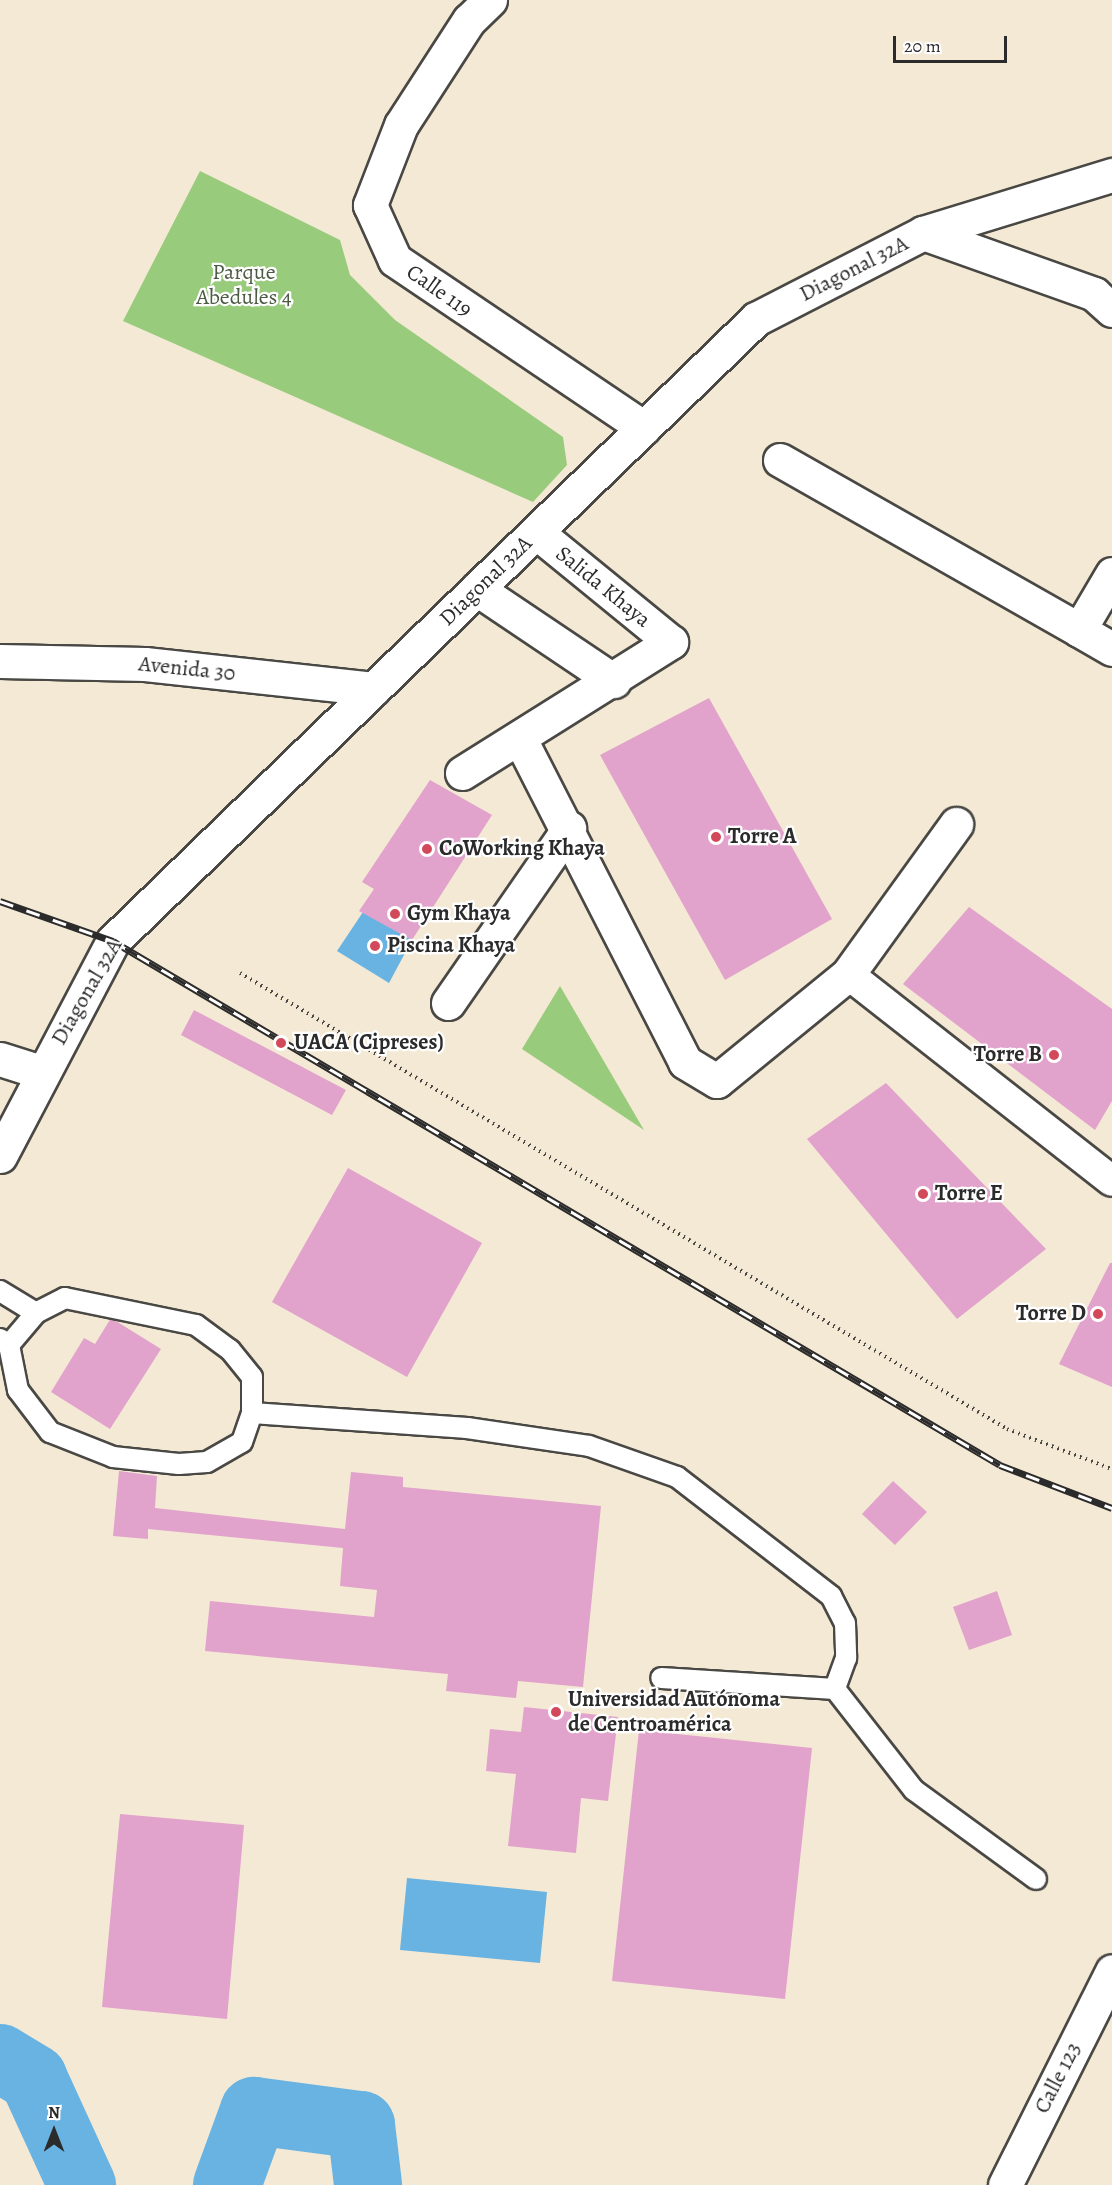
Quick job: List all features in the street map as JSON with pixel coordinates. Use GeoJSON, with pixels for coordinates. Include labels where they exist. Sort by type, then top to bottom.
{"type":"FeatureCollection","features":[{"type":"Feature","properties":{"kind":"street","name":"Calle 119"},"geometry":{"type":"LineString","coordinates":[[490,0],[469,20],[401,125],[370,205],[395,260],[644,428]]}},
{"type":"Feature","properties":{"kind":"street","name":"Diagonal 32A"},"geometry":{"type":"LineString","coordinates":[[0,1156],[41,1072],[113,941],[756,319],[923,233],[1112,175]]}},
{"type":"Feature","properties":{"kind":"street"},"geometry":{"type":"LineString","coordinates":[[923,233],[1094,294],[1112,310]]}},
{"type":"Feature","properties":{"kind":"street"},"geometry":{"type":"LineString","coordinates":[[780,460],[1112,649]]}},
{"type":"Feature","properties":{"kind":"street","name":"Salida Khaya"},"geometry":{"type":"LineString","coordinates":[[536,532],[670,642],[614,681]]}},
{"type":"Feature","properties":{"kind":"street"},"geometry":{"type":"LineString","coordinates":[[1079,630],[1112,574]]}},
{"type":"Feature","properties":{"kind":"street"},"geometry":{"type":"LineString","coordinates":[[462,773],[614,681],[477,589]]}},
{"type":"Feature","properties":{"kind":"street","name":"Avenida 30"},"geometry":{"type":"LineString","coordinates":[[0,661],[145,664],[374,689]]}},
{"type":"Feature","properties":{"kind":"street"},"geometry":{"type":"LineString","coordinates":[[520,739],[569,828],[686,1062],[702,1077],[717,1081],[848,974],[956,824]]}},
{"type":"Feature","properties":{"kind":"street"},"geometry":{"type":"LineString","coordinates":[[448,1003],[569,828]]}},
{"type":"Feature","properties":{"kind":"street"},"geometry":{"type":"LineString","coordinates":[[848,974],[1108,1169]]}},
{"type":"Feature","properties":{"kind":"street"},"geometry":{"type":"LineString","coordinates":[[0,1059],[41,1072]]}},
{"type":"Feature","properties":{"kind":"street","name":"Calle 123"},"geometry":{"type":"LineString","coordinates":[[1005,2185],[1112,1971]]}},
{"type":"Feature","properties":{"kind":"lane"},"geometry":{"type":"LineString","coordinates":[[0,1291],[36,1313]]}},
{"type":"Feature","properties":{"kind":"lane"},"geometry":{"type":"LineString","coordinates":[[65,1298],[196,1325],[230,1350],[252,1377],[252,1413],[242,1442],[207,1462],[113,1457],[50,1432],[18,1390],[5,1342],[36,1313],[65,1298]]}},
{"type":"Feature","properties":{"kind":"lane"},"geometry":{"type":"LineString","coordinates":[[252,1413],[467,1428],[589,1446],[677,1478],[831,1596],[846,1635],[844,1667],[834,1689]]}},
{"type":"Feature","properties":{"kind":"lane"},"geometry":{"type":"LineString","coordinates":[[661,1678],[834,1689],[914,1790],[1036,1879]]}},
{"type":"Feature","properties":{"kind":"path"},"geometry":{"type":"LineString","coordinates":[[240,973],[1007,1429],[1112,1468]]}},
{"type":"Feature","properties":{"kind":"green space","name":"Parque Abedules 4"},"geometry":{"type":"Polygon","coordinates":[[[200,171],[340,240],[350,275],[395,320],[563,437],[567,465],[533,502],[123,321],[200,171]]]}},
{"type":"Feature","properties":{"kind":"green space"},"geometry":{"type":"Polygon","coordinates":[[[560,986],[644,1130],[522,1049],[560,986]]]}},
{"type":"Feature","properties":{"kind":"water","name":"Piscina Khaya"},"geometry":{"type":"Polygon","coordinates":[[[363,912],[412,940],[389,983],[337,951],[363,912]]]}},
{"type":"Feature","properties":{"kind":"water"},"geometry":{"type":"Polygon","coordinates":[[[407,1878],[547,1892],[540,1963],[400,1950],[407,1878]]]}},
{"type":"Feature","properties":{"kind":"building","name":"Torre A"},"geometry":{"type":"Polygon","coordinates":[[[709,698],[832,919],[725,980],[600,755],[709,698]]]}},
{"type":"Feature","properties":{"kind":"building","name":"CoWorking Khaya"},"geometry":{"type":"Polygon","coordinates":[[[430,780],[492,815],[412,940],[359,911],[374,889],[362,882],[430,780]]]}},
{"type":"Feature","properties":{"kind":"building","name":"Torre B"},"geometry":{"type":"Polygon","coordinates":[[[969,907],[1112,1009],[1112,1101],[1095,1130],[903,984],[969,907]]]}},
{"type":"Feature","properties":{"kind":"building"},"geometry":{"type":"Polygon","coordinates":[[[194,1010],[346,1090],[332,1115],[181,1035],[194,1010]]]}},
{"type":"Feature","properties":{"kind":"building","name":"Torre E"},"geometry":{"type":"Polygon","coordinates":[[[886,1083],[1046,1249],[957,1319],[807,1139],[886,1083]]]}},
{"type":"Feature","properties":{"kind":"building"},"geometry":{"type":"Polygon","coordinates":[[[348,1168],[482,1243],[407,1377],[272,1302],[348,1168]]]}},
{"type":"Feature","properties":{"kind":"building","name":"Torre D"},"geometry":{"type":"Polygon","coordinates":[[[1112,1263],[1112,1387],[1059,1364],[1112,1263]]]}},
{"type":"Feature","properties":{"kind":"building"},"geometry":{"type":"Polygon","coordinates":[[[111,1318],[161,1349],[110,1429],[51,1392],[84,1338],[95,1344],[111,1318]]]}},
{"type":"Feature","properties":{"kind":"building"},"geometry":{"type":"Polygon","coordinates":[[[119,1471],[157,1476],[155,1508],[345,1529],[351,1472],[403,1477],[403,1487],[601,1506],[583,1687],[518,1681],[516,1698],[446,1691],[448,1674],[205,1651],[210,1601],[374,1617],[377,1590],[340,1586],[343,1548],[148,1529],[148,1539],[113,1536],[119,1471]]]}},
{"type":"Feature","properties":{"kind":"building"},"geometry":{"type":"Polygon","coordinates":[[[893,1481],[927,1512],[895,1545],[862,1514],[893,1481]]]}},
{"type":"Feature","properties":{"kind":"building"},"geometry":{"type":"Polygon","coordinates":[[[997,1591],[1012,1635],[969,1650],[953,1607],[997,1591]]]}},
{"type":"Feature","properties":{"kind":"building"},"geometry":{"type":"Polygon","coordinates":[[[524,1707],[618,1717],[608,1801],[581,1798],[576,1853],[508,1846],[516,1774],[486,1771],[490,1729],[521,1732],[524,1707]]]}},
{"type":"Feature","properties":{"kind":"building"},"geometry":{"type":"Polygon","coordinates":[[[639,1730],[812,1748],[785,1999],[612,1981],[639,1730]]]}},
{"type":"Feature","properties":{"kind":"building"},"geometry":{"type":"Polygon","coordinates":[[[120,1814],[244,1825],[227,2019],[102,2007],[120,1814]]]}},
{"type":"Feature","properties":{"kind":"waterway"},"geometry":{"type":"LineString","coordinates":[[0,2058],[33,2078],[82,2185]]}},
{"type":"Feature","properties":{"kind":"waterway"},"geometry":{"type":"LineString","coordinates":[[227,2185],[254,2111],[361,2125],[368,2185]]}},
{"type":"Feature","properties":{"kind":"railway"},"geometry":{"type":"LineString","coordinates":[[0,901],[113,941],[1000,1465],[1112,1508]]}},
{"type":"Feature","properties":{"kind":"place","name":"Torre A"},"geometry":{"type":"Point","coordinates":[716,837]}},
{"type":"Feature","properties":{"kind":"place","name":"CoWorking Khaya"},"geometry":{"type":"Point","coordinates":[427,849]}},
{"type":"Feature","properties":{"kind":"place","name":"Gym Khaya"},"geometry":{"type":"Point","coordinates":[395,914]}},
{"type":"Feature","properties":{"kind":"place","name":"Piscina Khaya"},"geometry":{"type":"Point","coordinates":[375,946]}},
{"type":"Feature","properties":{"kind":"place","name":"UACA (Cipreses)"},"geometry":{"type":"Point","coordinates":[281,1043]}},
{"type":"Feature","properties":{"kind":"place","name":"Torre B"},"geometry":{"type":"Point","coordinates":[1054,1055]}},
{"type":"Feature","properties":{"kind":"place","name":"Torre E"},"geometry":{"type":"Point","coordinates":[923,1194]}},
{"type":"Feature","properties":{"kind":"place","name":"Torre D"},"geometry":{"type":"Point","coordinates":[1098,1314]}},
{"type":"Feature","properties":{"kind":"place","name":"Universidad Autónoma de Centroamérica"},"geometry":{"type":"Point","coordinates":[556,1712]}}]}
